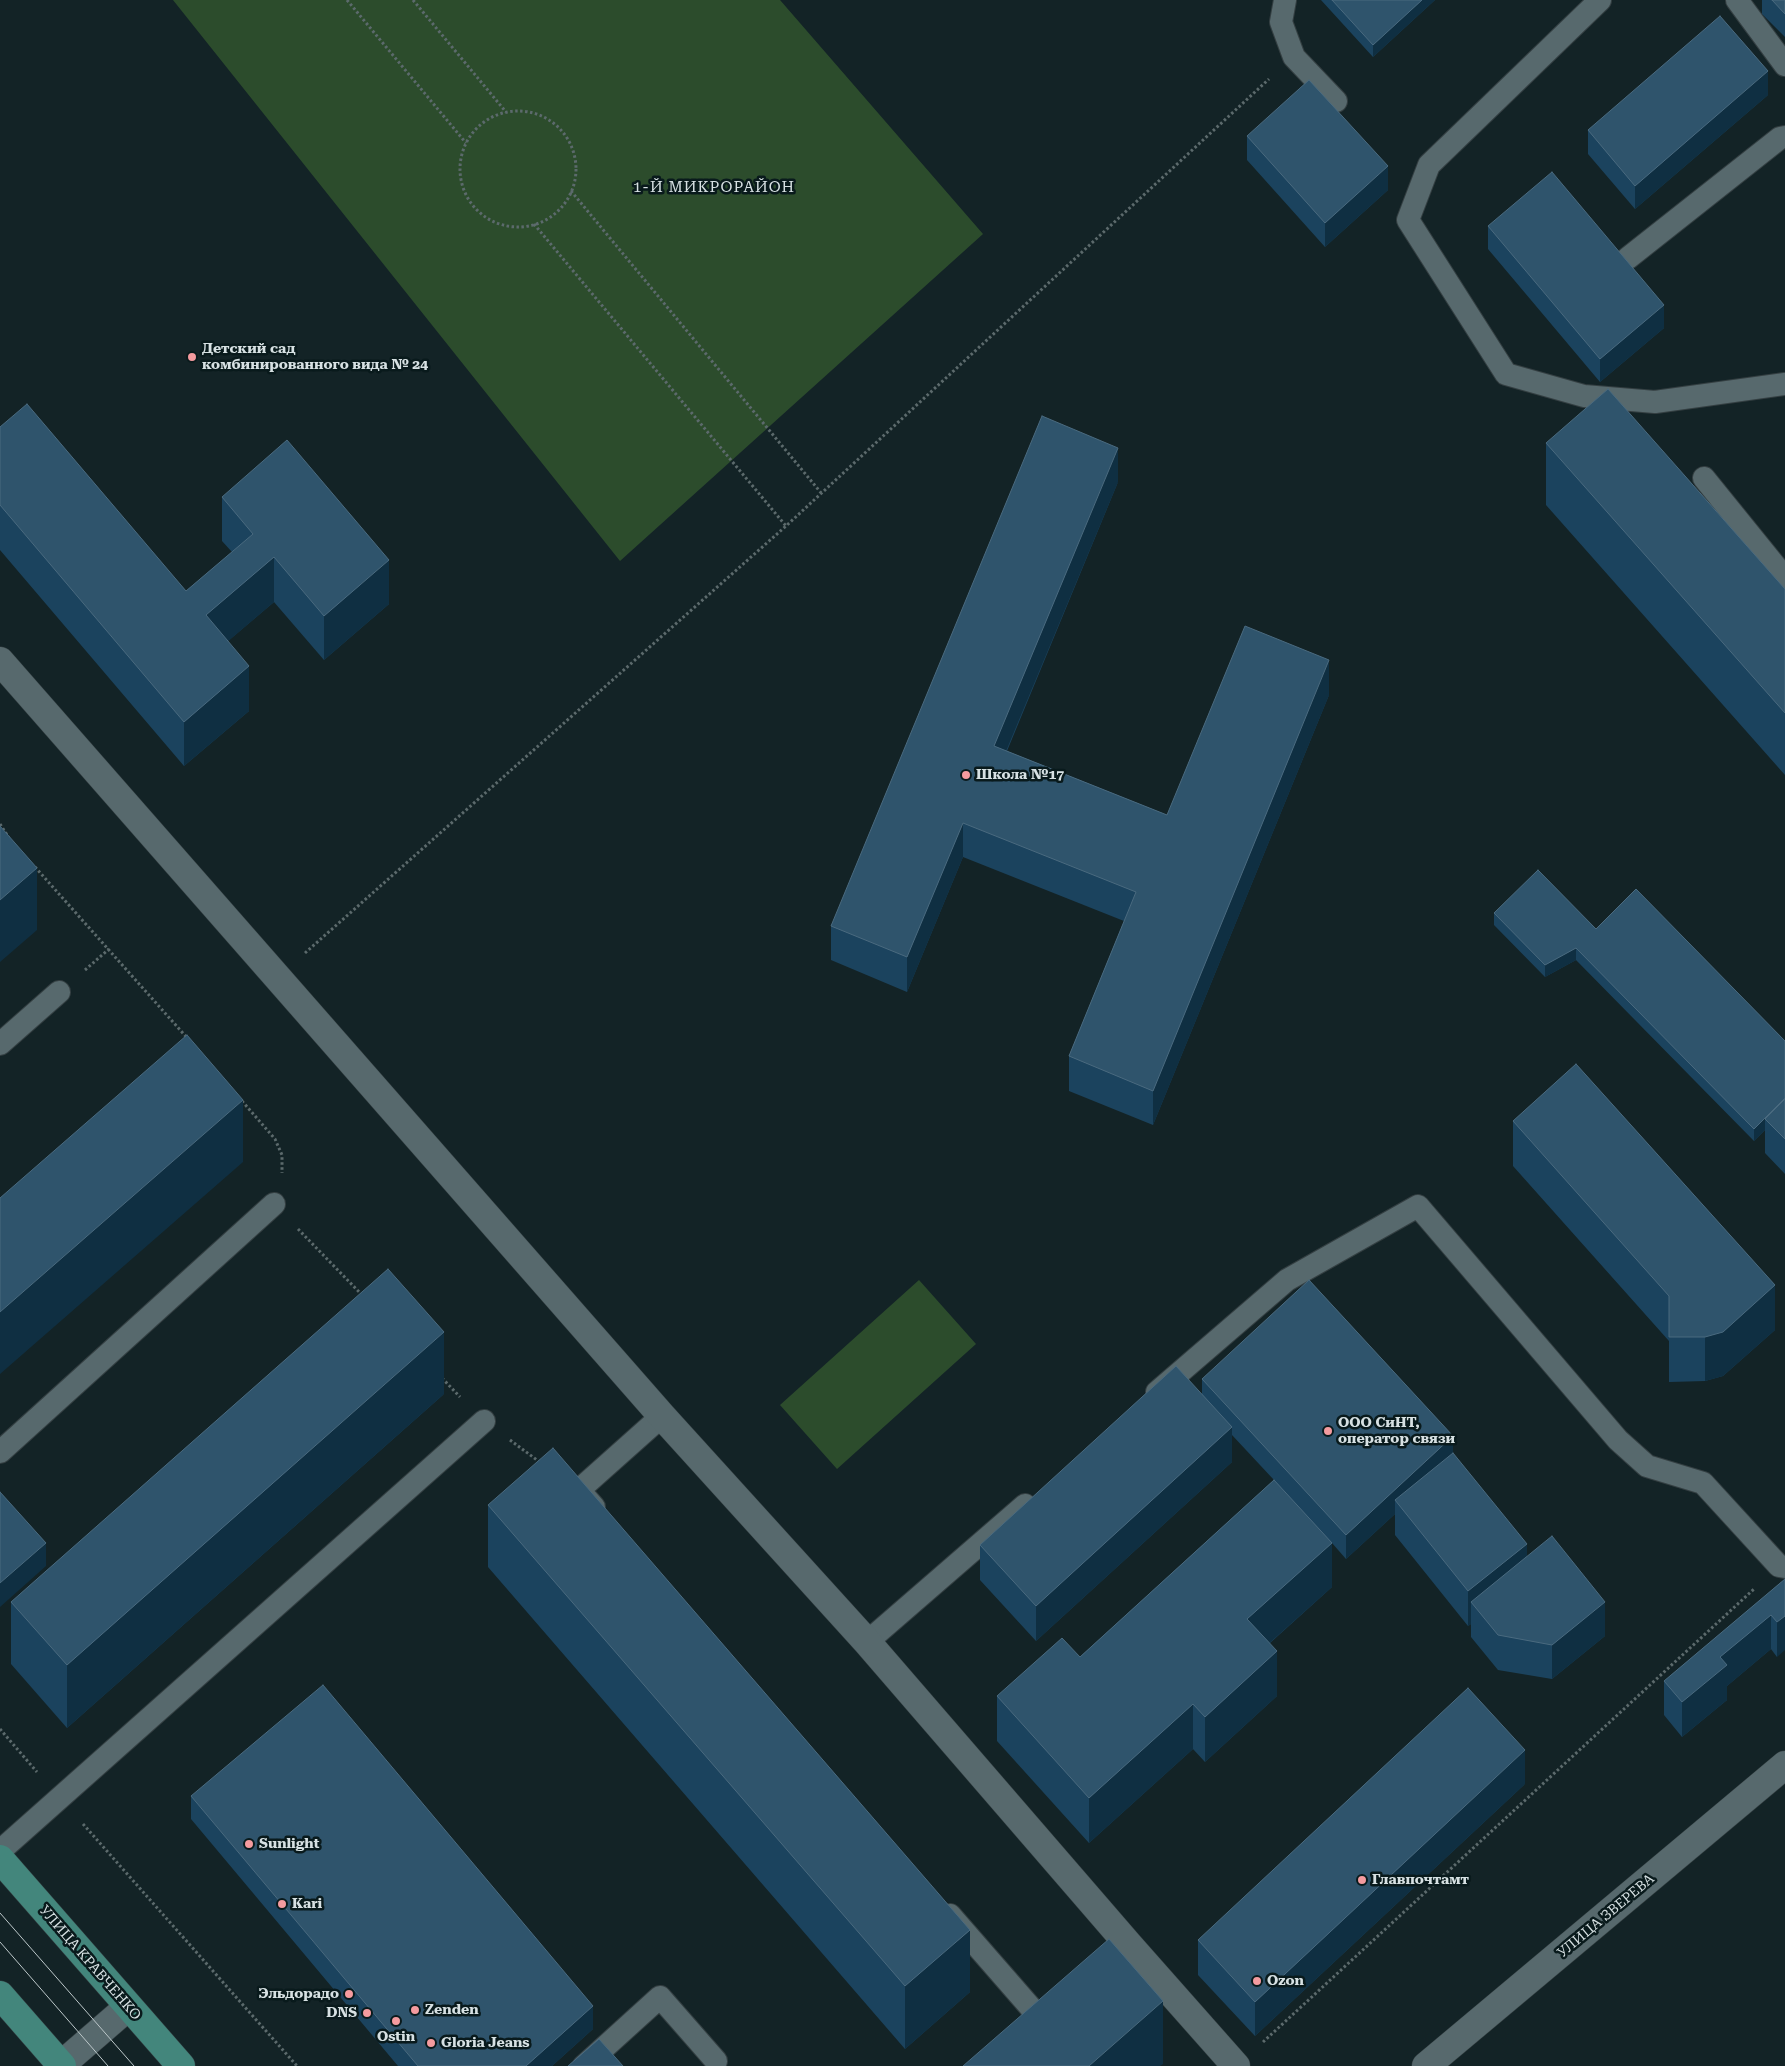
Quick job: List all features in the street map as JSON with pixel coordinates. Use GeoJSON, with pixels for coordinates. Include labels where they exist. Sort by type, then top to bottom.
{"type":"FeatureCollection","features":[{"type":"Feature","properties":{"kind":"main road","name":"УЛИЦА КРАВЧЕНКО"},"geometry":{"type":"LineString","coordinates":[[0,1859],[181,2066]]}},
{"type":"Feature","properties":{"kind":"main road"},"geometry":{"type":"LineString","coordinates":[[0,1995],[62,2065]]}},
{"type":"Feature","properties":{"kind":"street"},"geometry":{"type":"LineString","coordinates":[[0,661],[662,1416],[867,1642],[1121,1951],[1236,2066]]}},
{"type":"Feature","properties":{"kind":"street","name":"УЛИЦА ЗВЕРЕВА"},"geometry":{"type":"LineString","coordinates":[[1426,2066],[1785,1765]]}},
{"type":"Feature","properties":{"kind":"street"},"geometry":{"type":"LineString","coordinates":[[62,2065],[128,2007]]}},
{"type":"Feature","properties":{"kind":"lane"},"geometry":{"type":"LineString","coordinates":[[1285,0],[1281,22],[1294,57],[1336,101]]}},
{"type":"Feature","properties":{"kind":"lane"},"geometry":{"type":"LineString","coordinates":[[1600,0],[1429,165],[1408,220],[1506,374],[1584,396],[1655,402],[1785,384]]}},
{"type":"Feature","properties":{"kind":"lane"},"geometry":{"type":"LineString","coordinates":[[1737,0],[1785,65]]}},
{"type":"Feature","properties":{"kind":"lane"},"geometry":{"type":"LineString","coordinates":[[1628,258],[1780,138],[1785,137]]}},
{"type":"Feature","properties":{"kind":"lane"},"geometry":{"type":"LineString","coordinates":[[1704,478],[1785,578]]}},
{"type":"Feature","properties":{"kind":"lane"},"geometry":{"type":"LineString","coordinates":[[0,1044],[59,992]]}},
{"type":"Feature","properties":{"kind":"lane"},"geometry":{"type":"LineString","coordinates":[[0,1452],[274,1204]]}},
{"type":"Feature","properties":{"kind":"lane"},"geometry":{"type":"LineString","coordinates":[[1144,1403],[1287,1280],[1418,1206],[1618,1440],[1648,1466],[1703,1483],[1782,1567]]}},
{"type":"Feature","properties":{"kind":"lane"},"geometry":{"type":"LineString","coordinates":[[605,1520],[579,1490],[662,1416]]}},
{"type":"Feature","properties":{"kind":"lane"},"geometry":{"type":"LineString","coordinates":[[0,1851],[484,1421]]}},
{"type":"Feature","properties":{"kind":"lane"},"geometry":{"type":"LineString","coordinates":[[867,1642],[1039,1493]]}},
{"type":"Feature","properties":{"kind":"lane"},"geometry":{"type":"LineString","coordinates":[[934,1896],[1045,2023]]}},
{"type":"Feature","properties":{"kind":"lane"},"geometry":{"type":"LineString","coordinates":[[584,2066],[660,1997],[716,2061]]}},
{"type":"Feature","properties":{"kind":"path"},"geometry":{"type":"LineString","coordinates":[[347,0],[466,143]]}},
{"type":"Feature","properties":{"kind":"path"},"geometry":{"type":"LineString","coordinates":[[413,0],[506,112]]}},
{"type":"Feature","properties":{"kind":"path"},"geometry":{"type":"LineString","coordinates":[[278,978],[822,494],[1294,57]]}},
{"type":"Feature","properties":{"kind":"path"},"geometry":{"type":"LineString","coordinates":[[512,110],[530,112],[548,118],[562,130],[571,145],[576,163],[571,191],[556,212],[542,222],[524,227],[506,226],[489,219],[474,208],[464,192],[460,175],[461,156],[466,143],[479,125],[495,115],[506,112],[512,110]]}},
{"type":"Feature","properties":{"kind":"path"},"geometry":{"type":"LineString","coordinates":[[571,191],[822,494]]}},
{"type":"Feature","properties":{"kind":"path"},"geometry":{"type":"LineString","coordinates":[[534,224],[786,526]]}},
{"type":"Feature","properties":{"kind":"path"},"geometry":{"type":"LineString","coordinates":[[0,824],[12,841]]}},
{"type":"Feature","properties":{"kind":"path"},"geometry":{"type":"LineString","coordinates":[[31,863],[192,1044]]}},
{"type":"Feature","properties":{"kind":"path"},"geometry":{"type":"LineString","coordinates":[[236,1095],[275,1139],[282,1155],[283,1170],[274,1204],[369,1302]]}},
{"type":"Feature","properties":{"kind":"path"},"geometry":{"type":"LineString","coordinates":[[436,1372],[484,1421],[579,1490]]}},
{"type":"Feature","properties":{"kind":"path"},"geometry":{"type":"LineString","coordinates":[[1258,2046],[1782,1567]]}},
{"type":"Feature","properties":{"kind":"path"},"geometry":{"type":"LineString","coordinates":[[0,1729],[297,2066]]}},
{"type":"Feature","properties":{"kind":"green space"},"geometry":{"type":"Polygon","coordinates":[[[173,0],[780,0],[983,234],[620,561],[173,0]]]}},
{"type":"Feature","properties":{"kind":"green space"},"geometry":{"type":"Polygon","coordinates":[[[919,1280],[976,1344],[837,1469],[780,1405],[919,1280]]]}},
{"type":"Feature","properties":{"kind":"building"},"geometry":{"type":"Polygon","coordinates":[[[1332,0],[1422,0],[1373,45],[1332,0]]]}},
{"type":"Feature","properties":{"kind":"building"},"geometry":{"type":"Polygon","coordinates":[[[1772,0],[1785,0],[1785,14],[1772,0]]]}},
{"type":"Feature","properties":{"kind":"building"},"geometry":{"type":"Polygon","coordinates":[[[1720,16],[1768,71],[1635,186],[1588,130],[1720,16]]]}},
{"type":"Feature","properties":{"kind":"building"},"geometry":{"type":"Polygon","coordinates":[[[1309,80],[1388,166],[1325,223],[1247,136],[1309,80]]]}},
{"type":"Feature","properties":{"kind":"building"},"geometry":{"type":"Polygon","coordinates":[[[1552,172],[1664,305],[1600,359],[1488,226],[1552,172]]]}},
{"type":"Feature","properties":{"kind":"building"},"geometry":{"type":"Polygon","coordinates":[[[1608,389],[1785,589],[1785,713],[1546,443],[1608,389]]]}},
{"type":"Feature","properties":{"kind":"building"},"geometry":{"type":"Polygon","coordinates":[[[27,404],[186,591],[253,534],[222,497],[287,440],[389,560],[324,616],[274,557],[206,615],[249,666],[184,722],[0,505],[0,427],[27,404]]]}},
{"type":"Feature","properties":{"kind":"building"},"geometry":{"type":"Polygon","coordinates":[[[1042,416],[1118,448],[994,746],[1167,815],[1245,626],[1329,660],[1153,1091],[1069,1056],[1136,892],[963,823],[907,957],[831,926],[1042,416]]]}},
{"type":"Feature","properties":{"kind":"building"},"geometry":{"type":"Polygon","coordinates":[[[0,826],[37,868],[0,900],[0,826]]]}},
{"type":"Feature","properties":{"kind":"building"},"geometry":{"type":"Polygon","coordinates":[[[1538,870],[1596,929],[1636,889],[1785,1041],[1785,1098],[1754,1129],[1576,948],[1545,965],[1494,913],[1538,870]]]}},
{"type":"Feature","properties":{"kind":"building"},"geometry":{"type":"Polygon","coordinates":[[[187,1035],[243,1100],[0,1312],[0,1198],[187,1035]]]}},
{"type":"Feature","properties":{"kind":"building"},"geometry":{"type":"Polygon","coordinates":[[[1576,1064],[1775,1285],[1723,1332],[1705,1337],[1669,1337],[1669,1296],[1513,1121],[1576,1064]]]}},
{"type":"Feature","properties":{"kind":"building"},"geometry":{"type":"Polygon","coordinates":[[[1785,1099],[1785,1139],[1765,1119],[1785,1099]]]}},
{"type":"Feature","properties":{"kind":"building"},"geometry":{"type":"Polygon","coordinates":[[[388,1269],[444,1332],[67,1665],[11,1602],[388,1269]]]}},
{"type":"Feature","properties":{"kind":"building","name":"ООО СиНТ, оператор связи"},"geometry":{"type":"Polygon","coordinates":[[[1309,1280],[1453,1436],[1346,1535],[1202,1379],[1309,1280]]]}},
{"type":"Feature","properties":{"kind":"building"},"geometry":{"type":"Polygon","coordinates":[[[1176,1366],[1232,1427],[1036,1606],[980,1545],[1176,1366]]]}},
{"type":"Feature","properties":{"kind":"building"},"geometry":{"type":"Polygon","coordinates":[[[553,1448],[970,1930],[905,1986],[488,1505],[553,1448]]]}},
{"type":"Feature","properties":{"kind":"building"},"geometry":{"type":"Polygon","coordinates":[[[1453,1453],[1527,1544],[1468,1591],[1395,1500],[1453,1453]]]}},
{"type":"Feature","properties":{"kind":"building"},"geometry":{"type":"Polygon","coordinates":[[[1274,1480],[1332,1543],[1247,1619],[1277,1651],[1205,1717],[1193,1704],[1089,1798],[997,1696],[1062,1638],[1080,1657],[1274,1480]]]}},
{"type":"Feature","properties":{"kind":"building"},"geometry":{"type":"Polygon","coordinates":[[[0,1492],[46,1543],[0,1583],[0,1492]]]}},
{"type":"Feature","properties":{"kind":"building"},"geometry":{"type":"Polygon","coordinates":[[[1552,1536],[1605,1602],[1552,1645],[1498,1635],[1471,1602],[1552,1536]]]}},
{"type":"Feature","properties":{"kind":"building"},"geometry":{"type":"Polygon","coordinates":[[[1785,1579],[1785,1616],[1777,1622],[1771,1615],[1720,1657],[1727,1665],[1682,1702],[1664,1681],[1785,1579]]]}},
{"type":"Feature","properties":{"kind":"building"},"geometry":{"type":"Polygon","coordinates":[[[323,1685],[593,2006],[526,2066],[418,2066],[191,1796],[323,1685]]]}},
{"type":"Feature","properties":{"kind":"building","name":"Главпочтамт"},"geometry":{"type":"Polygon","coordinates":[[[1468,1688],[1525,1750],[1255,2002],[1198,1940],[1468,1688]]]}},
{"type":"Feature","properties":{"kind":"building"},"geometry":{"type":"Polygon","coordinates":[[[1109,1939],[1163,2001],[1089,2066],[963,2066],[1109,1939]]]}},
{"type":"Feature","properties":{"kind":"building"},"geometry":{"type":"Polygon","coordinates":[[[599,2039],[623,2066],[568,2066],[599,2039]]]}},
{"type":"Feature","properties":{"kind":"tram line"},"geometry":{"type":"LineString","coordinates":[[0,1913],[134,2066]]}},
{"type":"Feature","properties":{"kind":"tram line"},"geometry":{"type":"LineString","coordinates":[[0,1942],[108,2066]]}},
{"type":"Feature","properties":{"kind":"place","name":"Детский сад комбинированного вида № 24"},"geometry":{"type":"Point","coordinates":[192,357]}},
{"type":"Feature","properties":{"kind":"place","name":"Школа №17"},"geometry":{"type":"Point","coordinates":[966,775]}},
{"type":"Feature","properties":{"kind":"place","name":"ООО СиНТ, оператор связи"},"geometry":{"type":"Point","coordinates":[1328,1431]}},
{"type":"Feature","properties":{"kind":"place","name":"Sunlight"},"geometry":{"type":"Point","coordinates":[249,1844]}},
{"type":"Feature","properties":{"kind":"place","name":"Главпочтамт"},"geometry":{"type":"Point","coordinates":[1362,1880]}},
{"type":"Feature","properties":{"kind":"place","name":"Kari"},"geometry":{"type":"Point","coordinates":[282,1904]}},
{"type":"Feature","properties":{"kind":"place","name":"Ozon"},"geometry":{"type":"Point","coordinates":[1257,1981]}},
{"type":"Feature","properties":{"kind":"place","name":"Эльдорадо"},"geometry":{"type":"Point","coordinates":[349,1994]}},
{"type":"Feature","properties":{"kind":"place","name":"Zenden"},"geometry":{"type":"Point","coordinates":[415,2010]}},
{"type":"Feature","properties":{"kind":"place","name":"DNS"},"geometry":{"type":"Point","coordinates":[367,2013]}},
{"type":"Feature","properties":{"kind":"place","name":"Ostin"},"geometry":{"type":"Point","coordinates":[396,2021]}},
{"type":"Feature","properties":{"kind":"place","name":"Gloria Jeans"},"geometry":{"type":"Point","coordinates":[431,2043]}},
{"type":"Feature","properties":{"kind":"district","name":"1-Й МИКРОРАЙОН"},"geometry":{"type":"Point","coordinates":[714,188]}}]}
